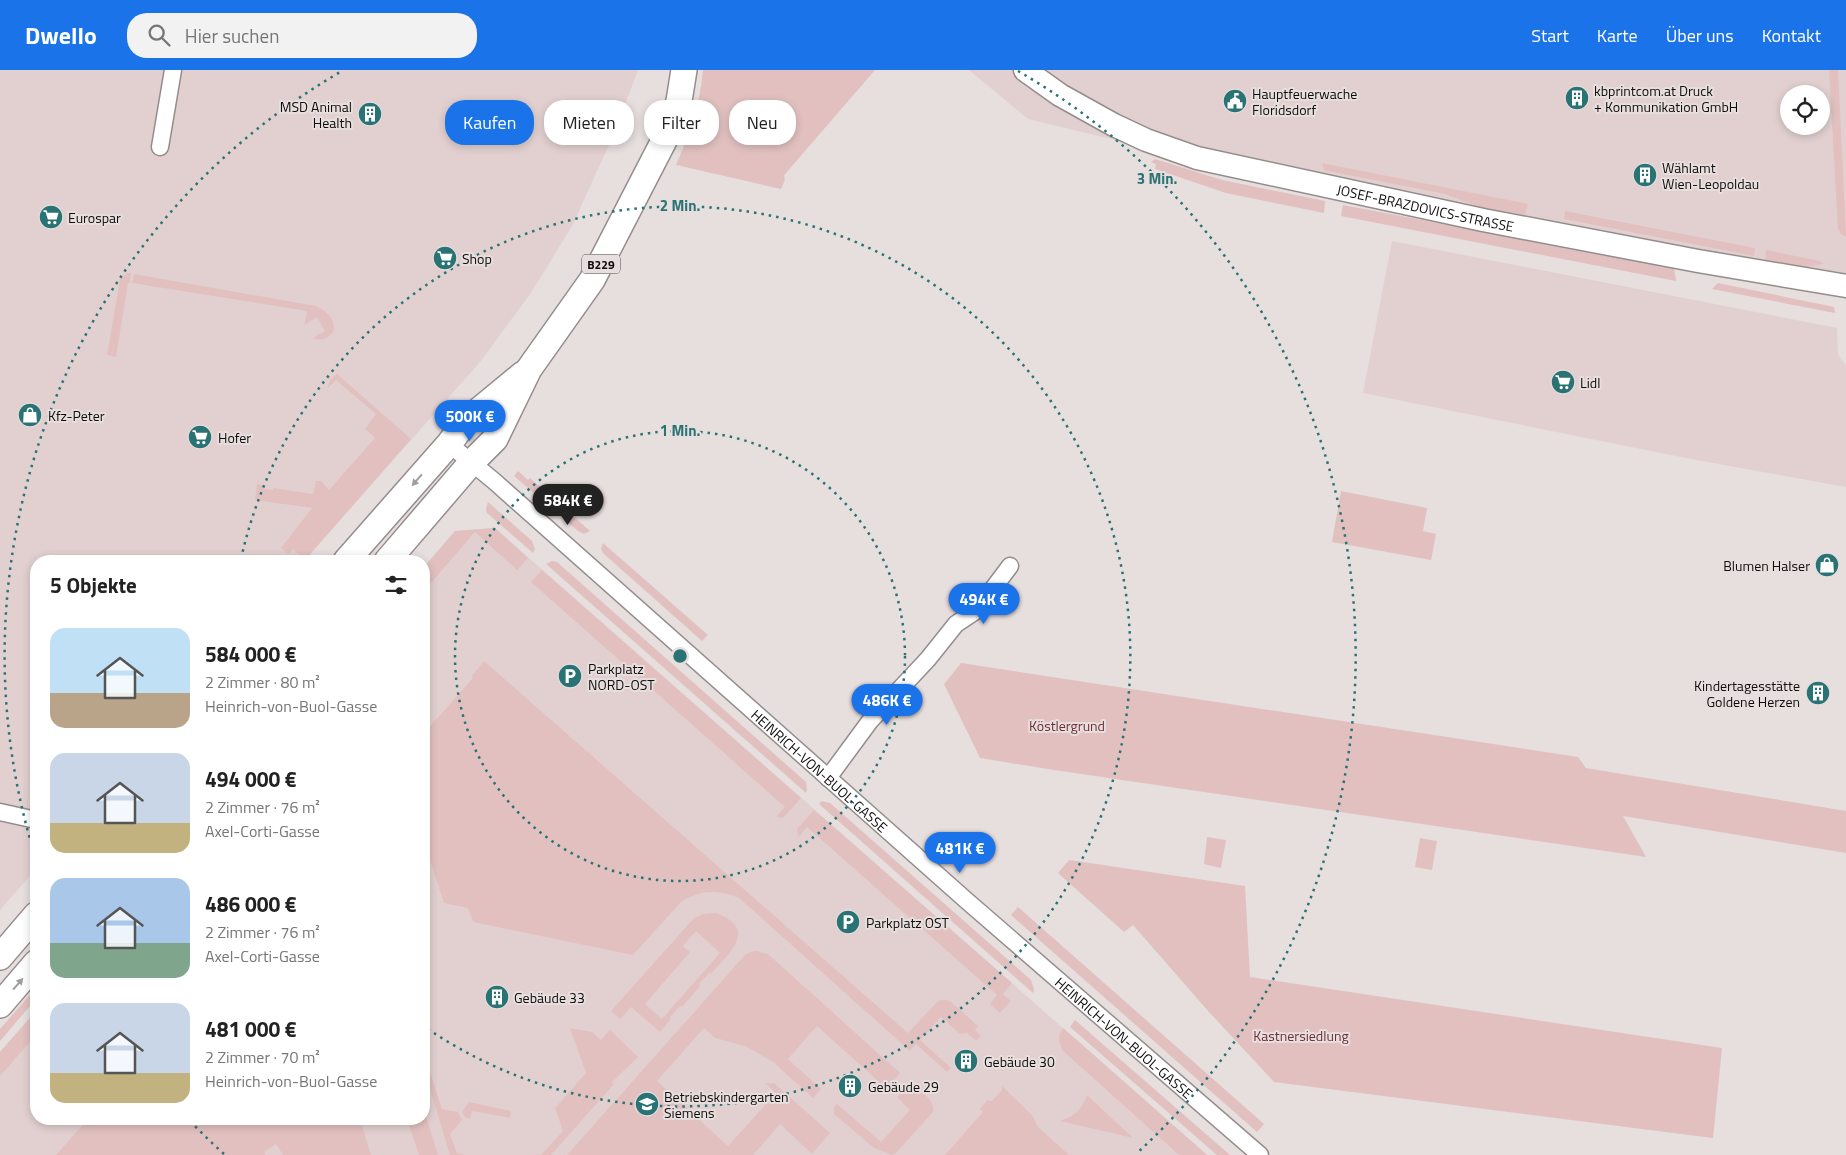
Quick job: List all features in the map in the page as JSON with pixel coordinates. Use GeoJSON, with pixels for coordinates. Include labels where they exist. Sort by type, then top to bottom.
{"type":"FeatureCollection","features":[{"type":"Feature","properties":{"kind":"main road","name":"B229"},"geometry":{"type":"LineString","coordinates":[[392,555],[471,463],[495,439],[529,370],[592,280],[672,125],[679,101],[684,70]]}},
{"type":"Feature","properties":{"kind":"main road","name":"B229"},"geometry":{"type":"LineString","coordinates":[[351,555],[449,444],[466,421],[529,370]]}},
{"type":"Feature","properties":{"kind":"main road"},"geometry":{"type":"LineString","coordinates":[[0,957],[30,922]]}},
{"type":"Feature","properties":{"kind":"main road"},"geometry":{"type":"LineString","coordinates":[[0,1005],[30,970]]}},
{"type":"Feature","properties":{"kind":"street"},"geometry":{"type":"LineString","coordinates":[[160,147],[174,70]]}},
{"type":"Feature","properties":{"kind":"street","name":"JOSEF-BRAZDOVICS-STRASSE"},"geometry":{"type":"LineString","coordinates":[[1025,70],[1060,95],[1114,125],[1146,140],[1197,158],[1482,220],[1698,262],[1846,286]]}},
{"type":"Feature","properties":{"kind":"street","name":"HEINRICH-VON-BUOL-GASSE"},"geometry":{"type":"LineString","coordinates":[[449,444],[494,481],[967,901],[1260,1155]]}},
{"type":"Feature","properties":{"kind":"street"},"geometry":{"type":"LineString","coordinates":[[828,778],[870,721],[928,659],[956,624],[978,610],[1010,566]]}},
{"type":"Feature","properties":{"kind":"street"},"geometry":{"type":"LineString","coordinates":[[0,812],[30,819]]}},
{"type":"Feature","properties":{"kind":"shaded area"},"geometry":{"type":"Polygon","coordinates":[[[0,70],[638,70],[627,100],[544,100],[544,145],[609,145],[572,226],[531,293],[480,362],[309,555],[30,555],[30,876],[0,910],[0,70]]]}},
{"type":"Feature","properties":{"kind":"shaded area"},"geometry":{"type":"Polygon","coordinates":[[[969,70],[1846,70],[1846,288],[1153,149],[1028,119],[969,70]]]}},
{"type":"Feature","properties":{"kind":"shaded area"},"geometry":{"type":"Polygon","coordinates":[[[1392,241],[1837,328],[1838,355],[1846,365],[1846,487],[1691,459],[1363,393],[1392,241]]]}},
{"type":"Feature","properties":{"kind":"shaded area"},"geometry":{"type":"Polygon","coordinates":[[[495,528],[1207,1155],[0,1155],[0,1052],[30,1018],[30,1125],[430,1125],[430,560],[455,531],[495,528]]]}},
{"type":"Feature","properties":{"kind":"green space"},"geometry":{"type":"Polygon","coordinates":[[[703,70],[875,70],[786,173],[781,189],[676,165],[684,145],[719,145],[719,100],[698,100],[703,70]]]}},
{"type":"Feature","properties":{"kind":"green space"},"geometry":{"type":"Polygon","coordinates":[[[1829,70],[1838,70],[1846,237],[1838,229],[1829,70]]]}},
{"type":"Feature","properties":{"kind":"green space"},"geometry":{"type":"Polygon","coordinates":[[[1155,159],[1222,180],[1325,201],[1324,213],[1226,193],[1155,169],[1156,164],[1151,162],[1155,159]]]}},
{"type":"Feature","properties":{"kind":"green space"},"geometry":{"type":"Polygon","coordinates":[[[1322,163],[1528,204],[1525,216],[1487,210],[1445,194],[1327,171],[1324,170],[1322,163]]]}},
{"type":"Feature","properties":{"kind":"green space"},"geometry":{"type":"Polygon","coordinates":[[[1343,205],[1674,268],[1676,281],[1341,216],[1343,205]]]}},
{"type":"Feature","properties":{"kind":"green space"},"geometry":{"type":"Polygon","coordinates":[[[1565,211],[1755,248],[1754,256],[1564,219],[1565,211]]]}},
{"type":"Feature","properties":{"kind":"green space"},"geometry":{"type":"Polygon","coordinates":[[[1766,250],[1820,261],[1823,264],[1807,267],[1765,262],[1766,250]]]}},
{"type":"Feature","properties":{"kind":"green space"},"geometry":{"type":"Polygon","coordinates":[[[127,273],[131,273],[130,283],[128,283],[116,357],[107,355],[120,279],[127,273]]]}},
{"type":"Feature","properties":{"kind":"green space"},"geometry":{"type":"Polygon","coordinates":[[[134,274],[316,306],[329,315],[333,321],[334,329],[328,337],[316,339],[313,338],[325,331],[317,317],[304,325],[307,311],[132,283],[134,274]]]}},
{"type":"Feature","properties":{"kind":"green space"},"geometry":{"type":"Polygon","coordinates":[[[1718,283],[1834,307],[1835,313],[1712,289],[1718,283]]]}},
{"type":"Feature","properties":{"kind":"green space"},"geometry":{"type":"Polygon","coordinates":[[[337,374],[411,439],[309,555],[300,555],[293,549],[289,554],[281,548],[312,508],[255,500],[257,484],[264,485],[264,489],[273,490],[273,488],[313,494],[316,481],[321,481],[329,490],[375,438],[365,429],[376,414],[336,380],[327,389],[330,380],[337,374]]]}},
{"type":"Feature","properties":{"kind":"green space"},"geometry":{"type":"Polygon","coordinates":[[[518,471],[528,480],[530,478],[590,531],[584,534],[578,531],[514,476],[518,471]]]}},
{"type":"Feature","properties":{"kind":"green space"},"geometry":{"type":"Polygon","coordinates":[[[1341,491],[1427,508],[1423,531],[1436,534],[1431,560],[1332,542],[1341,491]]]}},
{"type":"Feature","properties":{"kind":"green space"},"geometry":{"type":"Polygon","coordinates":[[[488,502],[532,541],[535,549],[533,553],[487,513],[488,502]]]}},
{"type":"Feature","properties":{"kind":"green space"},"geometry":{"type":"Polygon","coordinates":[[[495,528],[528,558],[517,570],[475,532],[430,584],[430,560],[455,531],[495,528]]]}},
{"type":"Feature","properties":{"kind":"green space"},"geometry":{"type":"Polygon","coordinates":[[[603,543],[708,635],[702,641],[604,554],[601,549],[603,543]]]}},
{"type":"Feature","properties":{"kind":"green space"},"geometry":{"type":"Polygon","coordinates":[[[552,561],[557,562],[806,782],[806,793],[546,564],[552,561]]]}},
{"type":"Feature","properties":{"kind":"green space"},"geometry":{"type":"Polygon","coordinates":[[[542,570],[801,798],[783,818],[776,817],[785,807],[531,582],[542,570]]]}},
{"type":"Feature","properties":{"kind":"green space"},"geometry":{"type":"Polygon","coordinates":[[[484,661],[908,1033],[936,1003],[945,1000],[951,1002],[978,1026],[975,1030],[981,1036],[976,1041],[967,1033],[960,1034],[941,1017],[920,1040],[951,1068],[947,1072],[916,1044],[910,1051],[739,898],[724,893],[702,893],[681,902],[633,955],[473,922],[468,908],[444,903],[430,860],[430,726],[473,678],[472,676],[484,661]]]}},
{"type":"Feature","properties":{"kind":"green space","name":"Köstlergrund"},"geometry":{"type":"Polygon","coordinates":[[[961,663],[1578,757],[1586,768],[1846,811],[1846,853],[1623,816],[1646,857],[980,758],[944,684],[961,663]]]}},
{"type":"Feature","properties":{"kind":"green space"},"geometry":{"type":"Polygon","coordinates":[[[822,801],[830,803],[1031,980],[1034,989],[1033,993],[819,804],[822,801]]]}},
{"type":"Feature","properties":{"kind":"green space"},"geometry":{"type":"Polygon","coordinates":[[[814,810],[1012,983],[1003,994],[1011,1001],[1000,1013],[990,1004],[997,995],[807,827],[798,837],[797,829],[814,810]]]}},
{"type":"Feature","properties":{"kind":"green space"},"geometry":{"type":"Polygon","coordinates":[[[1207,837],[1226,840],[1221,868],[1204,864],[1207,837]]]}},
{"type":"Feature","properties":{"kind":"green space"},"geometry":{"type":"Polygon","coordinates":[[[1420,838],[1437,841],[1432,870],[1415,867],[1420,838]]]}},
{"type":"Feature","properties":{"kind":"green space","name":"Kastnersiedlung"},"geometry":{"type":"Polygon","coordinates":[[[1069,860],[1245,886],[1250,977],[1722,1048],[1713,1138],[1274,1082],[1209,1012],[1133,925],[1124,932],[1058,873],[1069,860]]]}},
{"type":"Feature","properties":{"kind":"green space"},"geometry":{"type":"Polygon","coordinates":[[[1018,907],[1264,1124],[1257,1132],[1011,915],[1018,907]]]}},
{"type":"Feature","properties":{"kind":"green space"},"geometry":{"type":"Polygon","coordinates":[[[716,913],[729,919],[736,926],[738,934],[732,950],[711,974],[709,973],[699,984],[700,986],[682,1007],[680,1006],[670,1017],[671,1019],[660,1032],[631,1007],[620,1019],[611,1011],[694,918],[704,914],[716,913]],[[696,931],[683,946],[690,952],[645,1004],[662,1019],[720,953],[696,931]]]}},
{"type":"Feature","properties":{"kind":"green space"},"geometry":{"type":"Polygon","coordinates":[[[756,951],[768,954],[900,1073],[887,1089],[817,1026],[788,1059],[821,1089],[813,1098],[773,1062],[745,1046],[715,1038],[704,1028],[657,1081],[728,1146],[776,1093],[765,1083],[774,1083],[830,1133],[812,1154],[780,1124],[753,1155],[567,1155],[745,955],[756,951]]]}},
{"type":"Feature","properties":{"kind":"green space"},"geometry":{"type":"Polygon","coordinates":[[[30,995],[30,1006],[0,1041],[0,1029],[30,995]]]}},
{"type":"Feature","properties":{"kind":"green space"},"geometry":{"type":"Polygon","coordinates":[[[30,1018],[30,1042],[0,1076],[0,1052],[30,1018]]]}},
{"type":"Feature","properties":{"kind":"green space"},"geometry":{"type":"Polygon","coordinates":[[[1075,1020],[1230,1155],[1217,1155],[1070,1027],[1075,1020]]]}},
{"type":"Feature","properties":{"kind":"green space"},"geometry":{"type":"Polygon","coordinates":[[[570,1028],[592,1032],[601,1040],[610,1030],[638,1057],[612,1082],[614,1084],[551,1155],[541,1155],[563,1131],[555,1108],[586,1073],[570,1028]]]}},
{"type":"Feature","properties":{"kind":"green space"},"geometry":{"type":"Polygon","coordinates":[[[1063,1028],[1207,1155],[1179,1155],[1062,1050],[1059,1039],[1063,1028]]]}},
{"type":"Feature","properties":{"kind":"green space"},"geometry":{"type":"Polygon","coordinates":[[[430,1072],[442,1109],[458,1112],[462,1120],[450,1134],[457,1153],[465,1155],[450,1155],[430,1089],[430,1072]]]}},
{"type":"Feature","properties":{"kind":"green space"},"geometry":{"type":"Polygon","coordinates":[[[910,1082],[929,1099],[932,1103],[933,1112],[896,1153],[892,1155],[874,1148],[834,1114],[834,1107],[837,1104],[881,1142],[910,1110],[897,1097],[910,1082]]]}},
{"type":"Feature","properties":{"kind":"green space"},"geometry":{"type":"Polygon","coordinates":[[[1002,1086],[1032,1115],[1038,1127],[1069,1155],[945,1155],[983,1112],[980,1109],[987,1100],[992,1101],[1002,1090],[1002,1086]]]}},
{"type":"Feature","properties":{"kind":"green space"},"geometry":{"type":"Polygon","coordinates":[[[1087,1095],[1133,1138],[1060,1121],[1077,1112],[1087,1095]]]}},
{"type":"Feature","properties":{"kind":"green space"},"geometry":{"type":"Polygon","coordinates":[[[469,1102],[511,1111],[510,1118],[472,1111],[470,1119],[465,1117],[462,1112],[469,1102]]]}},
{"type":"Feature","properties":{"kind":"green space"},"geometry":{"type":"Polygon","coordinates":[[[83,1125],[362,1125],[371,1155],[283,1155],[276,1144],[264,1152],[266,1155],[56,1155],[83,1125]]]}},
{"type":"Feature","properties":{"kind":"green space"},"geometry":{"type":"Polygon","coordinates":[[[409,1125],[429,1125],[438,1155],[419,1155],[409,1125]]]}},
{"type":"Feature","properties":{"kind":"place","name":"kbprintcom.at Druck + Kommunikation GmbH"},"geometry":{"type":"Point","coordinates":[1577,98]}},
{"type":"Feature","properties":{"kind":"place","name":"Hauptfeuerwache Floridsdorf"},"geometry":{"type":"Point","coordinates":[1235,101]}},
{"type":"Feature","properties":{"kind":"place","name":"MSD Animal Health"},"geometry":{"type":"Point","coordinates":[370,114]}},
{"type":"Feature","properties":{"kind":"place","name":"Wählamt Wien-Leopoldau"},"geometry":{"type":"Point","coordinates":[1645,175]}},
{"type":"Feature","properties":{"kind":"place","name":"Eurospar"},"geometry":{"type":"Point","coordinates":[51,217]}},
{"type":"Feature","properties":{"kind":"place","name":"Shop"},"geometry":{"type":"Point","coordinates":[445,258]}},
{"type":"Feature","properties":{"kind":"place","name":"Lidl"},"geometry":{"type":"Point","coordinates":[1563,382]}},
{"type":"Feature","properties":{"kind":"place","name":"Kfz-Peter"},"geometry":{"type":"Point","coordinates":[30,415]}},
{"type":"Feature","properties":{"kind":"place","name":"Hofer"},"geometry":{"type":"Point","coordinates":[200,437]}},
{"type":"Feature","properties":{"kind":"place","name":"Blumen Halser"},"geometry":{"type":"Point","coordinates":[1827,565]}},
{"type":"Feature","properties":{"kind":"place","name":"Parkplatz NORD-OST"},"geometry":{"type":"Point","coordinates":[570,676]}},
{"type":"Feature","properties":{"kind":"place","name":"Kindertagesstätte Goldene Herzen"},"geometry":{"type":"Point","coordinates":[1818,693]}},
{"type":"Feature","properties":{"kind":"place","name":"Parkplatz OST"},"geometry":{"type":"Point","coordinates":[848,922]}},
{"type":"Feature","properties":{"kind":"place","name":"Gebäude 33"},"geometry":{"type":"Point","coordinates":[497,997]}},
{"type":"Feature","properties":{"kind":"place","name":"Gebäude 30"},"geometry":{"type":"Point","coordinates":[966,1061]}},
{"type":"Feature","properties":{"kind":"place","name":"Gebäude 29"},"geometry":{"type":"Point","coordinates":[850,1086]}},
{"type":"Feature","properties":{"kind":"place","name":"Betriebskindergarten Siemens"},"geometry":{"type":"Point","coordinates":[647,1104]}}]}
